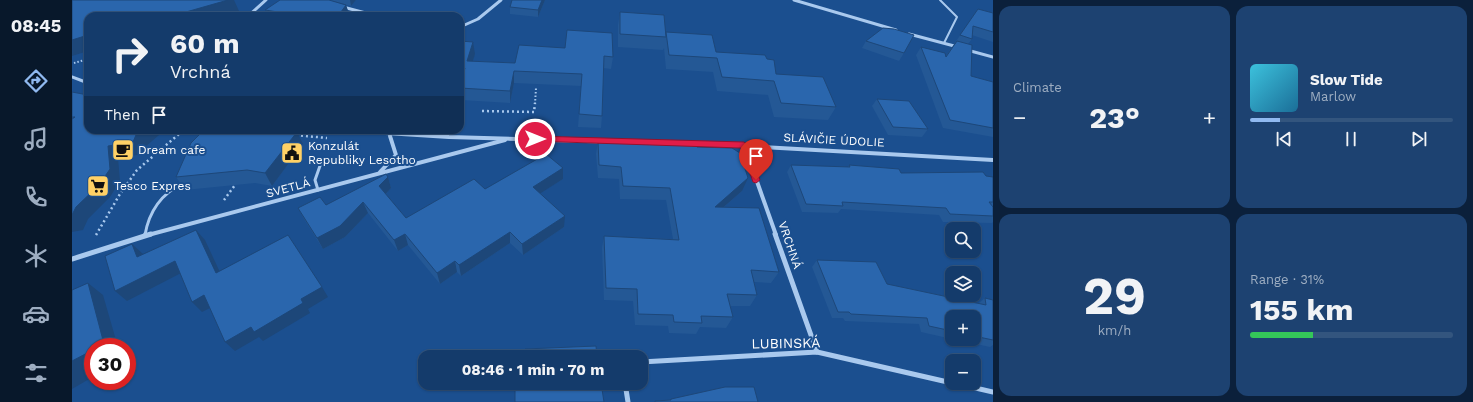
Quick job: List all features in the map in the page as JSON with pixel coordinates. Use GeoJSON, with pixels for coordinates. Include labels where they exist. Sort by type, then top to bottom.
{"type":"FeatureCollection","features":[{"type":"Feature","properties":{"kind":"street"},"geometry":{"type":"LineString","coordinates":[[252,12],[266,0]]}},
{"type":"Feature","properties":{"kind":"street"},"geometry":{"type":"LineString","coordinates":[[464,25],[478,19],[501,0]]}},
{"type":"Feature","properties":{"kind":"street"},"geometry":{"type":"LineString","coordinates":[[794,0],[898,30]]}},
{"type":"Feature","properties":{"kind":"street"},"geometry":{"type":"LineString","coordinates":[[340,6],[362,12]]}},
{"type":"Feature","properties":{"kind":"street"},"geometry":{"type":"LineString","coordinates":[[905,32],[993,57]]}},
{"type":"Feature","properties":{"kind":"street"},"geometry":{"type":"LineString","coordinates":[[72,77],[84,82]]}},
{"type":"Feature","properties":{"kind":"street","name":"SLÁVIČIE ÚDOLIE"},"geometry":{"type":"LineString","coordinates":[[373,134],[390,136],[560,139],[744,145],[993,160]]}},
{"type":"Feature","properties":{"kind":"street"},"geometry":{"type":"LineString","coordinates":[[380,173],[396,154],[390,136]]}},
{"type":"Feature","properties":{"kind":"street","name":"SVETLÁ"},"geometry":{"type":"LineString","coordinates":[[72,259],[145,236],[509,139]]}},
{"type":"Feature","properties":{"kind":"street","name":"VRCHNÁ"},"geometry":{"type":"LineString","coordinates":[[744,145],[817,352]]}},
{"type":"Feature","properties":{"kind":"street","name":"LUBINSKÁ"},"geometry":{"type":"LineString","coordinates":[[648,362],[817,352],[945,381]]}},
{"type":"Feature","properties":{"kind":"street","name":"LUBINSKÁ"},"geometry":{"type":"LineString","coordinates":[[981,389],[993,392]]}},
{"type":"Feature","properties":{"kind":"street"},"geometry":{"type":"LineString","coordinates":[[626,390],[628,402]]}},
{"type":"Feature","properties":{"kind":"lane"},"geometry":{"type":"LineString","coordinates":[[940,0],[957,17],[944,43]]}},
{"type":"Feature","properties":{"kind":"lane"},"geometry":{"type":"LineString","coordinates":[[318,190],[315,180],[321,163]]}},
{"type":"Feature","properties":{"kind":"lane"},"geometry":{"type":"LineString","coordinates":[[145,236],[146,225],[155,206],[167,192],[183,183]]}},
{"type":"Feature","properties":{"kind":"path"},"geometry":{"type":"LineString","coordinates":[[72,64],[84,60]]}},
{"type":"Feature","properties":{"kind":"path"},"geometry":{"type":"LineString","coordinates":[[482,111],[534,112],[536,88]]}},
{"type":"Feature","properties":{"kind":"path"},"geometry":{"type":"LineString","coordinates":[[85,254],[120,194],[136,170],[179,134]]}},
{"type":"Feature","properties":{"kind":"path"},"geometry":{"type":"LineString","coordinates":[[220,205],[235,185]]}},
{"type":"Feature","properties":{"kind":"building"},"geometry":{"type":"Polygon","coordinates":[[[72,0],[228,0],[186,12],[84,12],[84,36],[72,40],[72,0]]]}},
{"type":"Feature","properties":{"kind":"building"},"geometry":{"type":"Polygon","coordinates":[[[280,0],[329,0],[346,5],[341,12],[278,12],[265,10],[280,0]]]}},
{"type":"Feature","properties":{"kind":"building"},"geometry":{"type":"Polygon","coordinates":[[[512,0],[542,0],[538,10],[510,7],[512,0]]]}},
{"type":"Feature","properties":{"kind":"building"},"geometry":{"type":"Polygon","coordinates":[[[978,9],[993,13],[993,32],[973,26],[972,39],[960,35],[978,9]]]}},
{"type":"Feature","properties":{"kind":"building"},"geometry":{"type":"Polygon","coordinates":[[[620,12],[664,15],[666,37],[620,34],[620,12]]]}},
{"type":"Feature","properties":{"kind":"building"},"geometry":{"type":"Polygon","coordinates":[[[883,28],[894,29],[914,35],[904,53],[866,41],[883,28]]]}},
{"type":"Feature","properties":{"kind":"building"},"geometry":{"type":"Polygon","coordinates":[[[567,30],[612,33],[613,57],[604,56],[602,116],[579,114],[582,74],[514,71],[510,91],[464,88],[464,41],[473,42],[467,61],[515,63],[519,45],[565,48],[567,30]]]}},
{"type":"Feature","properties":{"kind":"building"},"geometry":{"type":"Polygon","coordinates":[[[666,32],[712,35],[716,52],[765,55],[767,59],[774,60],[776,74],[823,77],[836,107],[781,103],[774,81],[722,77],[717,58],[669,55],[666,32]]]}},
{"type":"Feature","properties":{"kind":"building"},"geometry":{"type":"Polygon","coordinates":[[[957,41],[972,45],[971,76],[993,82],[993,128],[950,120],[921,47],[945,53],[946,57],[957,41]]]}},
{"type":"Feature","properties":{"kind":"building"},"geometry":{"type":"Polygon","coordinates":[[[72,92],[84,94],[84,134],[137,134],[133,142],[108,146],[110,169],[99,185],[76,207],[72,215],[72,119],[75,117],[72,117],[72,92]]]}},
{"type":"Feature","properties":{"kind":"building"},"geometry":{"type":"Polygon","coordinates":[[[877,99],[909,101],[928,129],[893,127],[877,99]]]}},
{"type":"Feature","properties":{"kind":"building"},"geometry":{"type":"Polygon","coordinates":[[[200,134],[295,134],[265,173],[247,170],[176,177],[191,143],[200,134]]]}},
{"type":"Feature","properties":{"kind":"building"},"geometry":{"type":"Polygon","coordinates":[[[598,141],[697,145],[697,147],[732,148],[740,153],[748,178],[715,207],[759,208],[779,272],[751,270],[757,295],[727,294],[733,317],[701,316],[702,323],[674,322],[673,315],[638,314],[637,289],[606,288],[604,236],[679,240],[670,188],[623,186],[621,167],[599,165],[598,141]]]}},
{"type":"Feature","properties":{"kind":"building"},"geometry":{"type":"Polygon","coordinates":[[[546,154],[563,168],[533,187],[565,216],[522,244],[510,232],[459,265],[455,261],[437,273],[405,234],[394,240],[363,202],[340,226],[317,238],[298,208],[320,197],[326,205],[386,174],[388,177],[379,186],[406,218],[474,179],[485,189],[546,154]]]}},
{"type":"Feature","properties":{"kind":"building"},"geometry":{"type":"Polygon","coordinates":[[[791,165],[850,167],[849,165],[899,169],[901,173],[983,172],[986,176],[993,177],[993,202],[989,202],[993,207],[993,216],[950,214],[946,208],[842,202],[843,206],[806,204],[791,165]]]}},
{"type":"Feature","properties":{"kind":"building"},"geometry":{"type":"Polygon","coordinates":[[[196,230],[216,273],[288,235],[322,287],[301,299],[303,303],[254,332],[251,327],[225,342],[204,295],[192,302],[175,261],[115,291],[105,256],[132,244],[137,257],[196,230]]]}},
{"type":"Feature","properties":{"kind":"building"},"geometry":{"type":"Polygon","coordinates":[[[817,260],[876,262],[887,284],[945,296],[945,302],[972,302],[986,305],[985,298],[993,300],[993,340],[981,337],[981,310],[945,310],[945,329],[929,326],[927,318],[838,312],[817,260]]]}},
{"type":"Feature","properties":{"kind":"building"},"geometry":{"type":"Polygon","coordinates":[[[88,283],[102,338],[84,338],[84,355],[72,361],[72,290],[88,283]]]}},
{"type":"Feature","properties":{"kind":"building"},"geometry":{"type":"Polygon","coordinates":[[[596,346],[596,350],[525,350],[596,346]]]}},
{"type":"Feature","properties":{"kind":"building"},"geometry":{"type":"Polygon","coordinates":[[[725,387],[754,387],[758,402],[655,402],[671,400],[725,387]]]}},
{"type":"Feature","properties":{"kind":"building"},"geometry":{"type":"Polygon","coordinates":[[[515,390],[602,390],[604,402],[515,402],[515,390]]]}},
{"type":"Feature","properties":{"kind":"place","name":"Dream cafe"},"geometry":{"type":"Point","coordinates":[123,150]}},
{"type":"Feature","properties":{"kind":"place","name":"Konzulát Republiky Lesotho"},"geometry":{"type":"Point","coordinates":[292,153]}},
{"type":"Feature","properties":{"kind":"place","name":"Tesco Expres"},"geometry":{"type":"Point","coordinates":[98,186]}},
{"type":"Feature","properties":{"kind":"route"},"geometry":{"type":"LineString","coordinates":[[535,139],[744,145],[756,180]]}}]}
